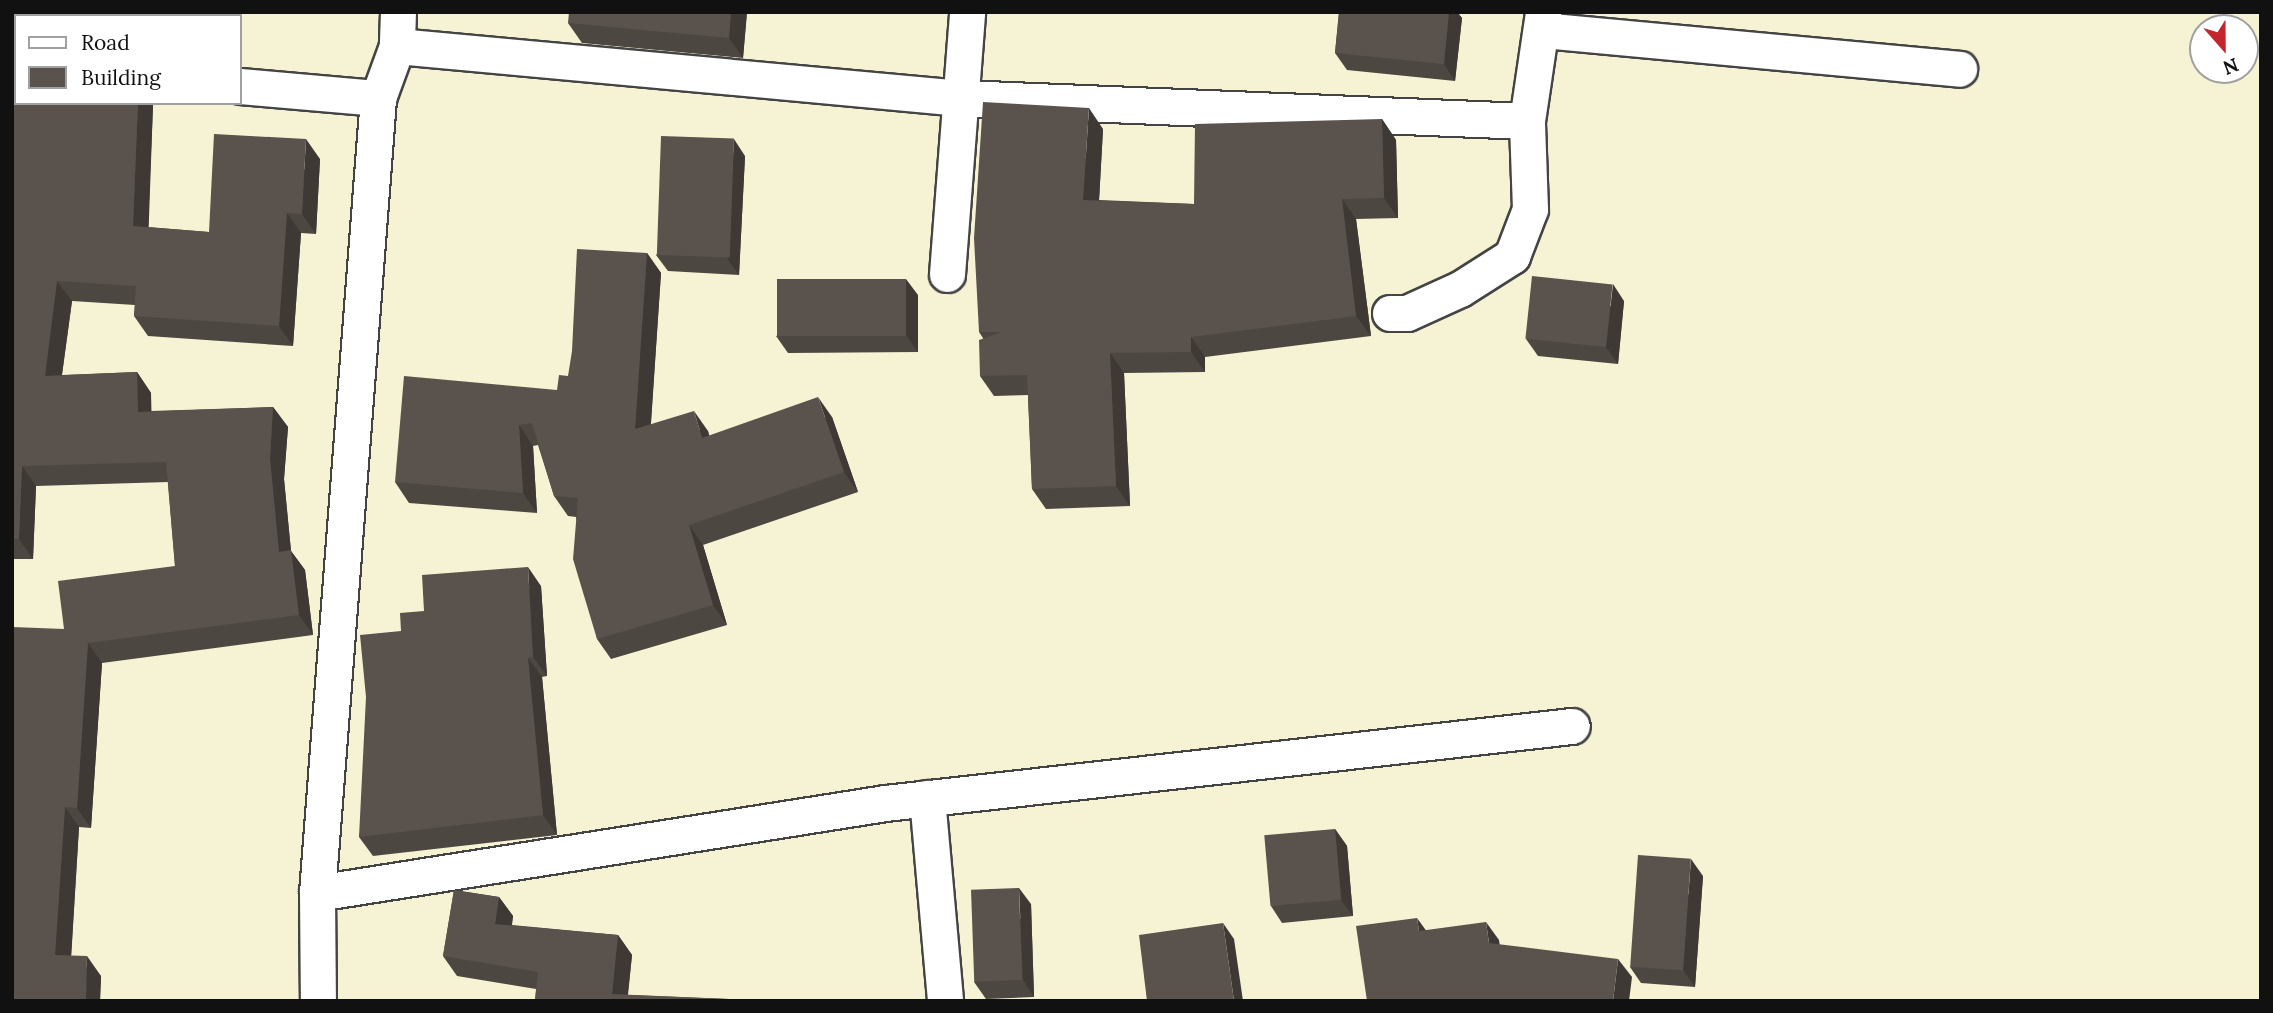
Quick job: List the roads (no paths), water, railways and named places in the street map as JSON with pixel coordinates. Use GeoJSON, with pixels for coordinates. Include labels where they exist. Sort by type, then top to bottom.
{"type":"FeatureCollection","features":[{"type":"Feature","properties":{"kind":"street"},"geometry":{"type":"LineString","coordinates":[[947,274],[967,12]]}},
{"type":"Feature","properties":{"kind":"street"},"geometry":{"type":"LineString","coordinates":[[1390,313],[1407,313],[1460,289],[1513,256],[1530,209],[1527,121],[1542,21],[1959,69]]}},
{"type":"Feature","properties":{"kind":"street"},"geometry":{"type":"LineString","coordinates":[[318,1001],[317,893],[378,98],[398,29],[961,98],[1527,121]]}},
{"type":"Feature","properties":{"kind":"street"},"geometry":{"type":"LineString","coordinates":[[242,86],[378,98]]}},
{"type":"Feature","properties":{"kind":"street"},"geometry":{"type":"LineString","coordinates":[[317,893],[927,798],[1572,726]]}},
{"type":"Feature","properties":{"kind":"street"},"geometry":{"type":"LineString","coordinates":[[927,798],[945,1001]]}}]}
